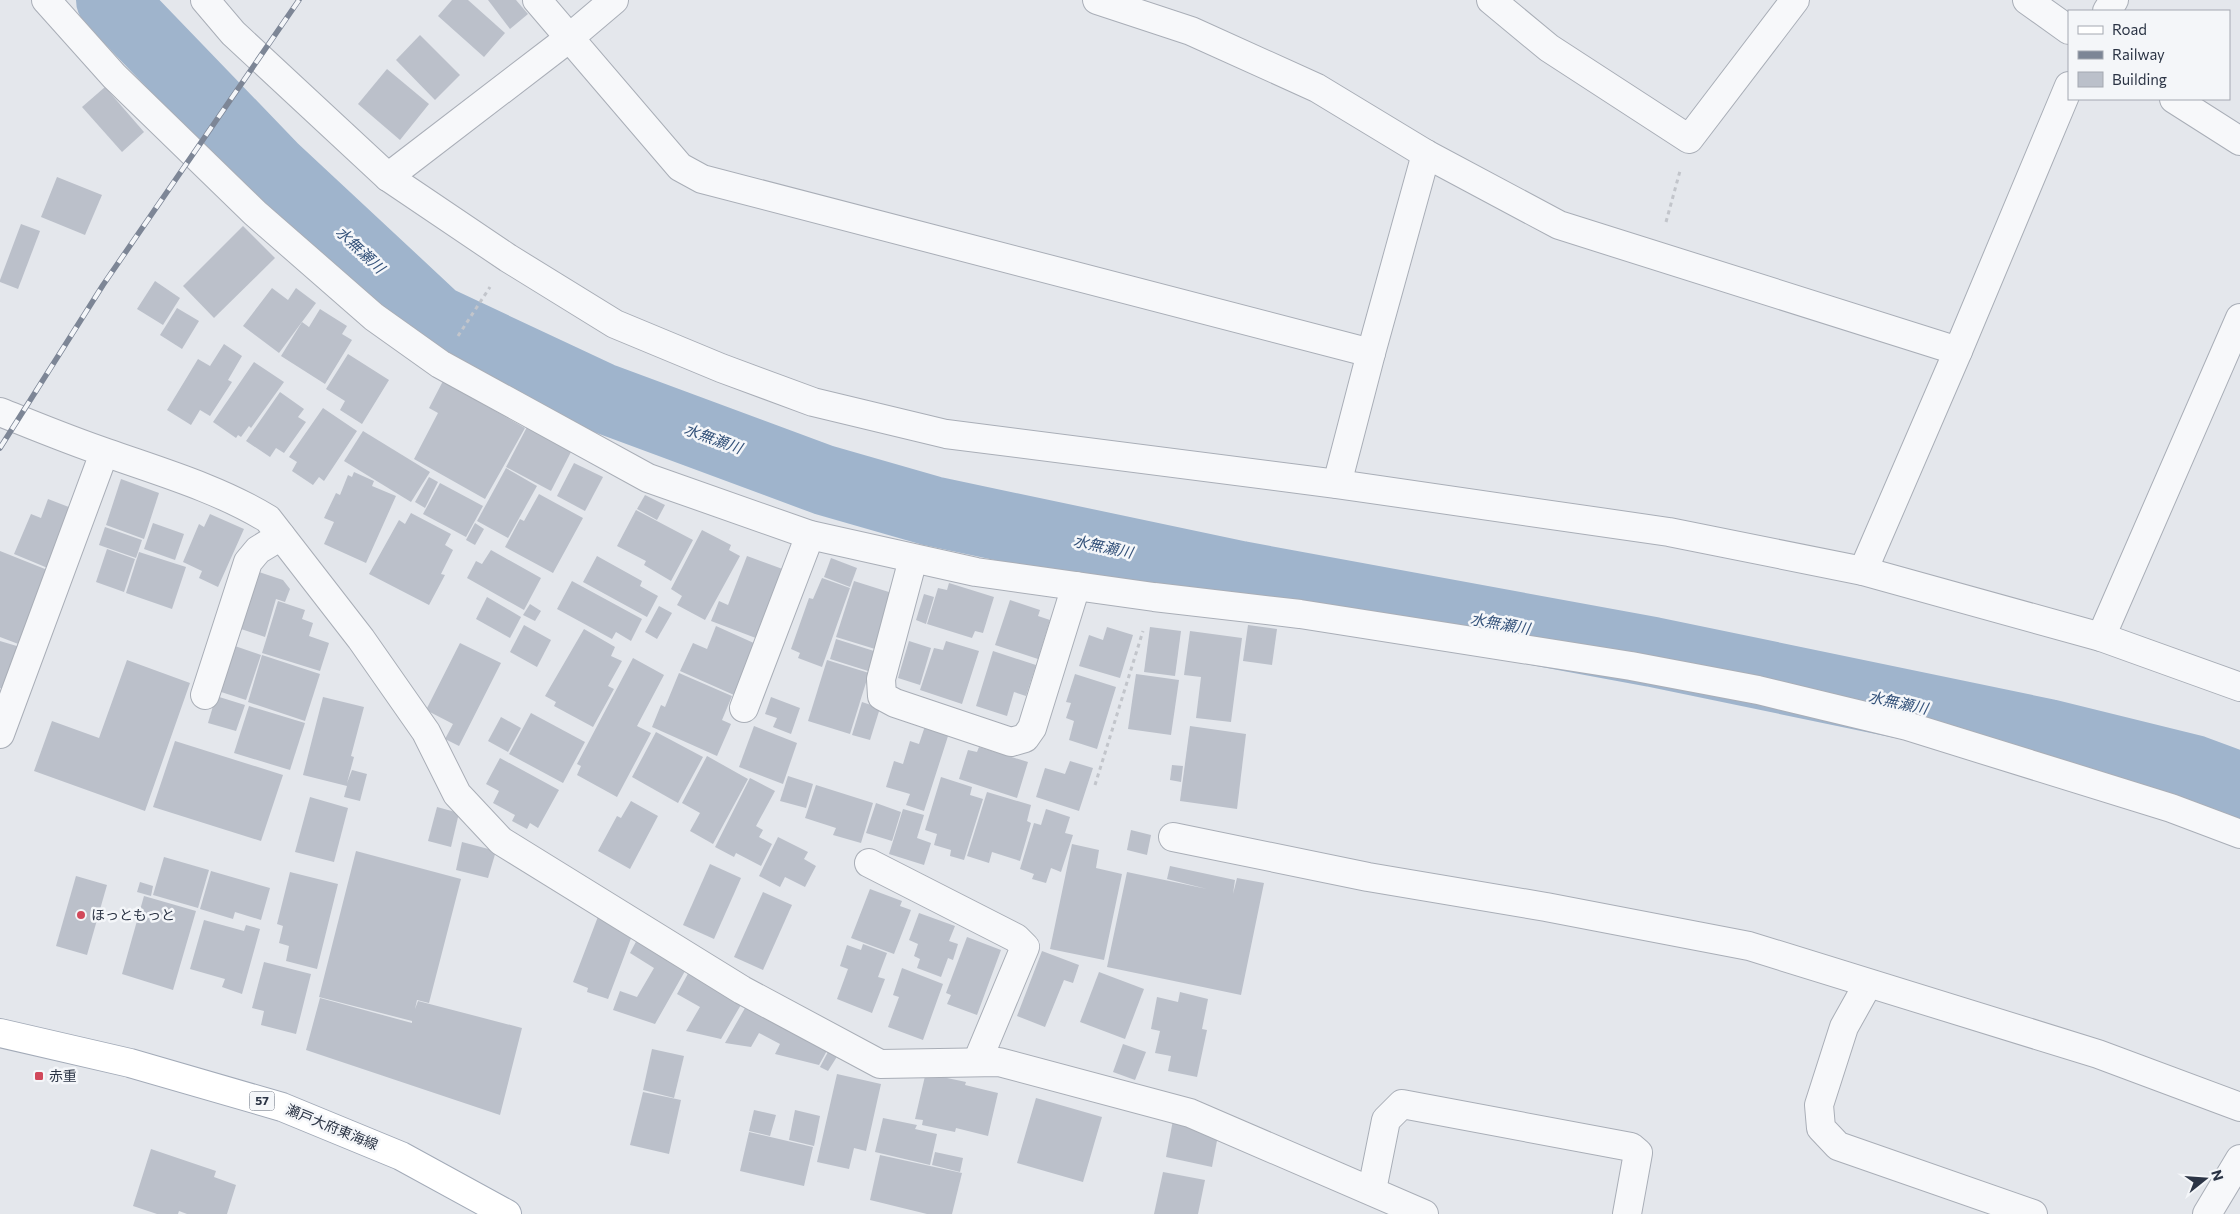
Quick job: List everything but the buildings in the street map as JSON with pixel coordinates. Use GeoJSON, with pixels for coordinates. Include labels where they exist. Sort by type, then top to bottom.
{"type":"FeatureCollection","features":[{"type":"Feature","properties":{"kind":"main road","name":"瀬戸大府東海線"},"geometry":{"type":"LineString","coordinates":[[0,1033],[130,1063],[282,1106],[401,1156],[506,1214]]}},
{"type":"Feature","properties":{"kind":"street"},"geometry":{"type":"LineString","coordinates":[[46,0],[114,76],[255,213],[374,317],[440,364],[648,478],[810,535],[976,572],[1154,597],[1320,617],[1630,666],[1758,690],[1907,726],[2171,808],[2240,834]]}},
{"type":"Feature","properties":{"kind":"street"},"geometry":{"type":"LineString","coordinates":[[205,0],[233,33],[388,177],[508,258],[615,324],[721,368],[814,402],[946,434],[1338,484],[1668,532],[1863,571],[2101,637],[2240,687]]}},
{"type":"Feature","properties":{"kind":"street"},"geometry":{"type":"LineString","coordinates":[[537,0],[568,39],[680,167],[702,178],[1371,353]]}},
{"type":"Feature","properties":{"kind":"street"},"geometry":{"type":"LineString","coordinates":[[388,177],[568,39],[614,0]]}},
{"type":"Feature","properties":{"kind":"street"},"geometry":{"type":"LineString","coordinates":[[1097,0],[1191,31],[1317,88],[1426,154],[1559,225],[1958,351]]}},
{"type":"Feature","properties":{"kind":"street"},"geometry":{"type":"LineString","coordinates":[[1492,0],[1549,48],[1689,138],[1795,0]]}},
{"type":"Feature","properties":{"kind":"street"},"geometry":{"type":"LineString","coordinates":[[2027,0],[2068,29]]}},
{"type":"Feature","properties":{"kind":"street"},"geometry":{"type":"LineString","coordinates":[[1863,571],[2068,88]]}},
{"type":"Feature","properties":{"kind":"street"},"geometry":{"type":"LineString","coordinates":[[2176,100],[2240,141]]}},
{"type":"Feature","properties":{"kind":"street"},"geometry":{"type":"LineString","coordinates":[[1338,484],[1371,353],[1426,154]]}},
{"type":"Feature","properties":{"kind":"street"},"geometry":{"type":"LineString","coordinates":[[2101,637],[2240,318]]}},
{"type":"Feature","properties":{"kind":"street"},"geometry":{"type":"LineString","coordinates":[[0,412],[104,453],[181,478],[253,510],[268,519],[360,638],[426,732],[457,794],[501,841],[742,990],[880,1064],[999,1062],[1190,1113],[1424,1214]]}},
{"type":"Feature","properties":{"kind":"street"},"geometry":{"type":"LineString","coordinates":[[0,734],[104,453]]}},
{"type":"Feature","properties":{"kind":"street"},"geometry":{"type":"LineString","coordinates":[[744,708],[810,535]]}},
{"type":"Feature","properties":{"kind":"street"},"geometry":{"type":"LineString","coordinates":[[205,694],[248,562],[258,550],[281,536]]}},
{"type":"Feature","properties":{"kind":"street"},"geometry":{"type":"LineString","coordinates":[[913,559],[881,679],[882,696],[895,703],[1011,742],[1025,738],[1032,728],[1076,586]]}},
{"type":"Feature","properties":{"kind":"street"},"geometry":{"type":"LineString","coordinates":[[1173,837],[1368,877],[1555,909],[1749,946],[2098,1054],[2240,1107]]}},
{"type":"Feature","properties":{"kind":"street"},"geometry":{"type":"LineString","coordinates":[[869,863],[1016,938],[1025,947],[977,1062]]}},
{"type":"Feature","properties":{"kind":"street"},"geometry":{"type":"LineString","coordinates":[[1868,984],[1841,1035],[1819,1104],[1821,1128],[1838,1146],[2033,1214]]}},
{"type":"Feature","properties":{"kind":"street"},"geometry":{"type":"LineString","coordinates":[[1372,1190],[1386,1120],[1402,1104],[1631,1147],[1638,1153],[1627,1214]]}},
{"type":"Feature","properties":{"kind":"street"},"geometry":{"type":"LineString","coordinates":[[2208,1214],[2240,1159]]}},
{"type":"Feature","properties":{"kind":"path"},"geometry":{"type":"LineString","coordinates":[[1656,257],[1689,138]]}},
{"type":"Feature","properties":{"kind":"path"},"geometry":{"type":"LineString","coordinates":[[458,336],[493,281]]}},
{"type":"Feature","properties":{"kind":"path"},"geometry":{"type":"LineString","coordinates":[[1095,785],[1154,597]]}},
{"type":"Feature","properties":{"kind":"waterway","name":"水無瀬川"},"geometry":{"type":"LineString","coordinates":[[111,0],[273,168],[436,320],[600,397],[824,480],[932,511],[1240,576],[1653,652],[2048,734],[2194,770],[2240,787]]}},
{"type":"Feature","properties":{"kind":"railway"},"geometry":{"type":"LineString","coordinates":[[0,448],[103,285],[299,0]]}},
{"type":"Feature","properties":{"kind":"place","name":"ほっともっと"},"geometry":{"type":"Point","coordinates":[81,915]}},
{"type":"Feature","properties":{"kind":"place","name":"赤重"},"geometry":{"type":"Point","coordinates":[39,1076]}}]}
